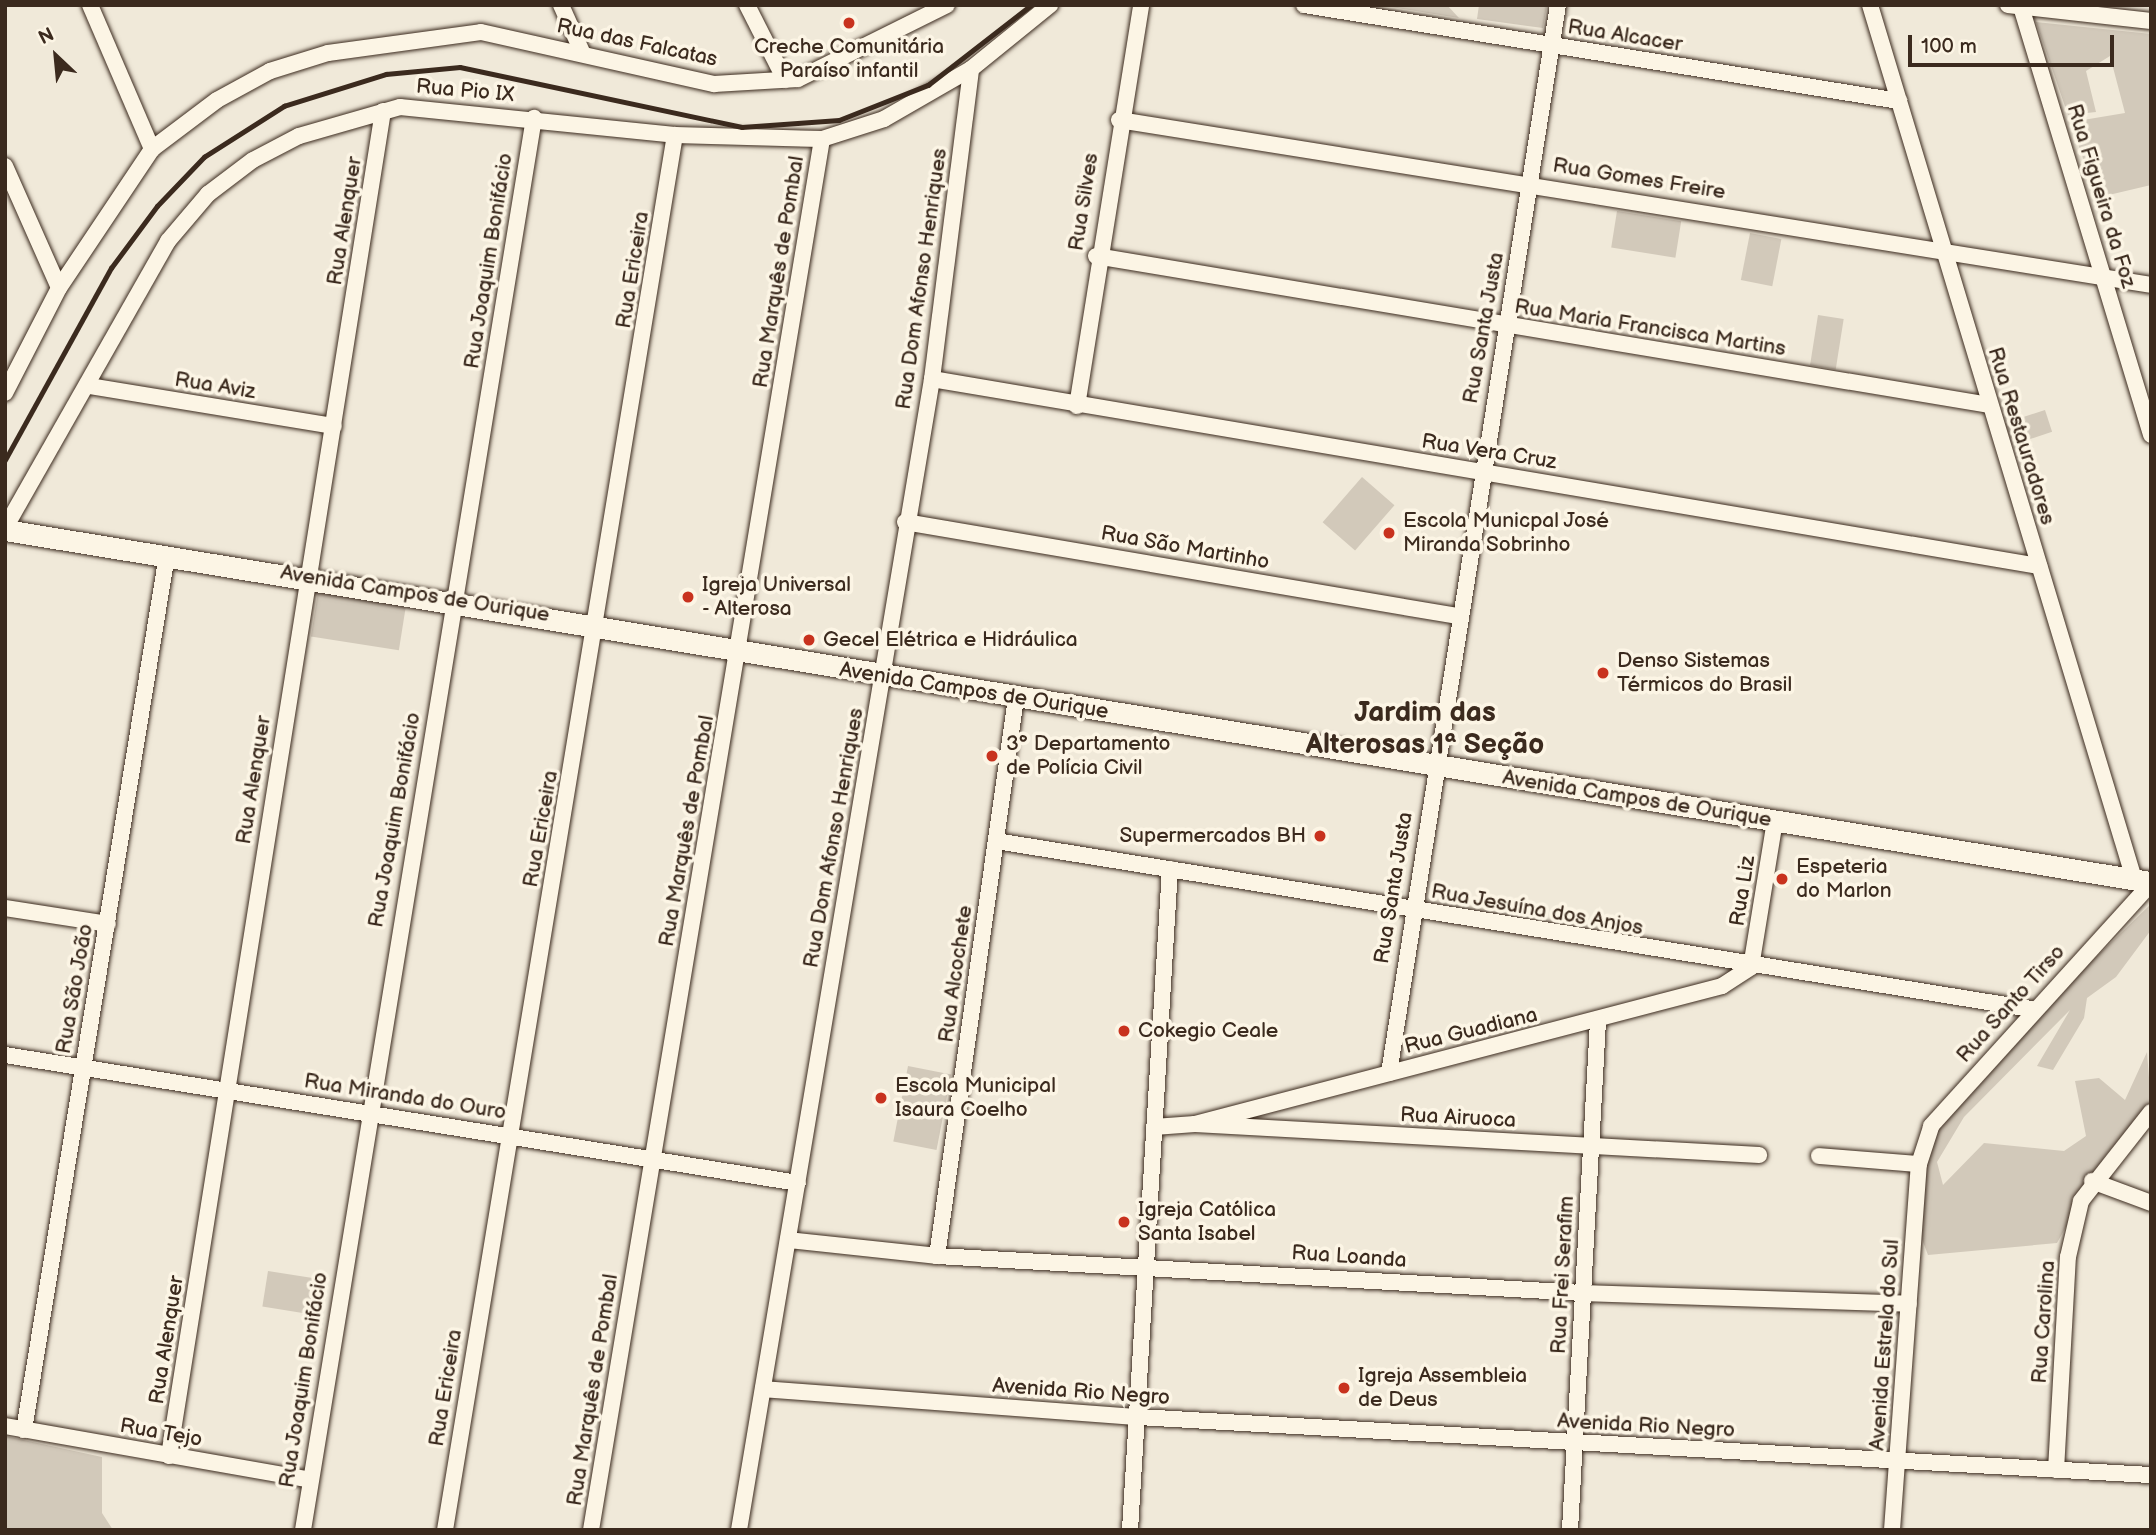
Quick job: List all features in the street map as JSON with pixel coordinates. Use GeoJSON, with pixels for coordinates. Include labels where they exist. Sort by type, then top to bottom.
{"type":"FeatureCollection","features":[{"type":"Feature","properties":{"kind":"main road","name":"Avenida Campos de Ourique"},"geometry":{"type":"LineString","coordinates":[[5,529],[598,623],[883,677],[2145,881]]}},
{"type":"Feature","properties":{"kind":"street"},"geometry":{"type":"LineString","coordinates":[[90,5],[152,149]]}},
{"type":"Feature","properties":{"kind":"street"},"geometry":{"type":"LineString","coordinates":[[561,5],[582,52]]}},
{"type":"Feature","properties":{"kind":"street"},"geometry":{"type":"LineString","coordinates":[[747,5],[785,80]]}},
{"type":"Feature","properties":{"kind":"street","name":"Rua das Falcatas"},"geometry":{"type":"LineString","coordinates":[[5,393],[59,288],[152,149],[259,77],[328,53],[481,32],[582,52],[714,84],[785,80],[832,66],[947,5]]}},
{"type":"Feature","properties":{"kind":"street","name":"Rua Pio IX"},"geometry":{"type":"LineString","coordinates":[[5,529],[89,386],[168,241],[208,194],[253,160],[299,136],[383,111],[453,108],[675,135],[822,139],[884,119],[971,69],[1049,5]]}},
{"type":"Feature","properties":{"kind":"street","name":"Rua Silves"},"geometry":{"type":"LineString","coordinates":[[1077,406],[1097,256],[1141,5]]}},
{"type":"Feature","properties":{"kind":"street","name":"Rua Alcacer"},"geometry":{"type":"LineString","coordinates":[[1304,5],[1899,101]]}},
{"type":"Feature","properties":{"kind":"street","name":"Rua Santa Justa"},"geometry":{"type":"LineString","coordinates":[[1389,1073],[1410,910],[1558,5]]}},
{"type":"Feature","properties":{"kind":"street","name":"Rua Restauradores"},"geometry":{"type":"LineString","coordinates":[[1870,5],[2039,566],[2145,881]]}},
{"type":"Feature","properties":{"kind":"street"},"geometry":{"type":"LineString","coordinates":[[2015,7],[2151,21]]}},
{"type":"Feature","properties":{"kind":"street","name":"Rua Figueira da Foz"},"geometry":{"type":"LineString","coordinates":[[2015,7],[2151,435]]}},
{"type":"Feature","properties":{"kind":"street","name":"Rua Dom Afonso Henriques"},"geometry":{"type":"LineString","coordinates":[[739,1529],[883,677],[905,522],[932,379],[971,69]]}},
{"type":"Feature","properties":{"kind":"street","name":"Rua Alenquer"},"geometry":{"type":"LineString","coordinates":[[169,1457],[383,111]]}},
{"type":"Feature","properties":{"kind":"street","name":"Rua Joaquim Bonifácio"},"geometry":{"type":"LineString","coordinates":[[303,1530],[366,1111],[455,600],[534,118]]}},
{"type":"Feature","properties":{"kind":"street","name":"Rua Gomes Freire"},"geometry":{"type":"LineString","coordinates":[[1119,120],[1529,182],[2151,285]]}},
{"type":"Feature","properties":{"kind":"street","name":"Rua Ericeira"},"geometry":{"type":"LineString","coordinates":[[445,1530],[508,1135],[598,623],[675,135]]}},
{"type":"Feature","properties":{"kind":"street","name":"Rua Marquês de Pombal"},"geometry":{"type":"LineString","coordinates":[[592,1530],[651,1159],[739,649],[822,139]]}},
{"type":"Feature","properties":{"kind":"street"},"geometry":{"type":"LineString","coordinates":[[5,166],[59,288]]}},
{"type":"Feature","properties":{"kind":"street","name":"Rua Maria Francisca Martins"},"geometry":{"type":"LineString","coordinates":[[1097,256],[1989,405]]}},
{"type":"Feature","properties":{"kind":"street","name":"Rua Vera Cruz"},"geometry":{"type":"LineString","coordinates":[[932,379],[1077,406],[2039,566]]}},
{"type":"Feature","properties":{"kind":"street","name":"Rua Aviz"},"geometry":{"type":"LineString","coordinates":[[89,386],[334,426]]}},
{"type":"Feature","properties":{"kind":"street","name":"Rua São Martinho"},"geometry":{"type":"LineString","coordinates":[[905,522],[1457,616]]}},
{"type":"Feature","properties":{"kind":"street","name":"Rua São João"},"geometry":{"type":"LineString","coordinates":[[24,1430],[167,555]]}},
{"type":"Feature","properties":{"kind":"street","name":"Rua Alcochete"},"geometry":{"type":"LineString","coordinates":[[937,1256],[1016,698]]}},
{"type":"Feature","properties":{"kind":"street","name":"Rua Liz"},"geometry":{"type":"LineString","coordinates":[[1752,967],[1775,821]]}},
{"type":"Feature","properties":{"kind":"street","name":"Rua Jesuína dos Anjos"},"geometry":{"type":"LineString","coordinates":[[996,842],[1752,967],[2031,1009]]}},
{"type":"Feature","properties":{"kind":"street"},"geometry":{"type":"LineString","coordinates":[[1130,1530],[1170,869]]}},
{"type":"Feature","properties":{"kind":"street","name":"Rua Santo Tirso"},"geometry":{"type":"LineString","coordinates":[[1919,1164],[1931,1126],[2145,881]]}},
{"type":"Feature","properties":{"kind":"street"},"geometry":{"type":"LineString","coordinates":[[5,908],[107,924]]}},
{"type":"Feature","properties":{"kind":"street","name":"Rua Guadiana"},"geometry":{"type":"LineString","coordinates":[[1195,1124],[1598,1022],[1721,986],[1752,967]]}},
{"type":"Feature","properties":{"kind":"street","name":"Rua Frei Serafim"},"geometry":{"type":"LineString","coordinates":[[1570,1530],[1598,1022]]}},
{"type":"Feature","properties":{"kind":"street","name":"Rua Miranda do Ouro"},"geometry":{"type":"LineString","coordinates":[[5,1055],[82,1070],[366,1111],[798,1183]]}},
{"type":"Feature","properties":{"kind":"street"},"geometry":{"type":"LineString","coordinates":[[2151,1112],[2092,1181],[2151,1203]]}},
{"type":"Feature","properties":{"kind":"street","name":"Rua Airuoca"},"geometry":{"type":"LineString","coordinates":[[1154,1127],[1195,1124],[1759,1155]]}},
{"type":"Feature","properties":{"kind":"street"},"geometry":{"type":"LineString","coordinates":[[1819,1156],[1919,1164]]}},
{"type":"Feature","properties":{"kind":"street","name":"Avenida Estrela do Sul"},"geometry":{"type":"LineString","coordinates":[[1892,1530],[1919,1164]]}},
{"type":"Feature","properties":{"kind":"street","name":"Rua Carolina"},"geometry":{"type":"LineString","coordinates":[[2056,1470],[2068,1257],[2092,1181]]}},
{"type":"Feature","properties":{"kind":"street","name":"Rua Loanda"},"geometry":{"type":"LineString","coordinates":[[788,1240],[937,1256],[1148,1266],[1582,1293],[1909,1304]]}},
{"type":"Feature","properties":{"kind":"street","name":"Avenida Rio Negro"},"geometry":{"type":"LineString","coordinates":[[763,1389],[1138,1417],[2151,1475]]}},
{"type":"Feature","properties":{"kind":"street","name":"Rua Tejo"},"geometry":{"type":"LineString","coordinates":[[5,1426],[310,1480]]}},
{"type":"Feature","properties":{"kind":"street"},"geometry":{"type":"LineString","coordinates":[[739,1529],[745,1530]]}},
{"type":"Feature","properties":{"kind":"shaded area"},"geometry":{"type":"Polygon","coordinates":[[[1379,5],[1447,5],[1459,18],[1379,5]]]}},
{"type":"Feature","properties":{"kind":"shaded area"},"geometry":{"type":"Polygon","coordinates":[[[1479,5],[1547,5],[1543,28],[1477,19],[1479,5]]]}},
{"type":"Feature","properties":{"kind":"shaded area"},"geometry":{"type":"Polygon","coordinates":[[[2036,22],[2151,34],[2151,185],[2096,198],[2071,122],[2125,113],[2110,56],[2086,71],[2096,112],[2068,115],[2036,22]]]}},
{"type":"Feature","properties":{"kind":"shaded area"},"geometry":{"type":"Polygon","coordinates":[[[1617,211],[1681,221],[1675,258],[1611,248],[1617,211]]]}},
{"type":"Feature","properties":{"kind":"shaded area"},"geometry":{"type":"Polygon","coordinates":[[[1750,233],[1781,239],[1772,286],[1741,280],[1750,233]]]}},
{"type":"Feature","properties":{"kind":"shaded area"},"geometry":{"type":"Polygon","coordinates":[[[1818,315],[1844,319],[1836,369],[1810,365],[1818,315]]]}},
{"type":"Feature","properties":{"kind":"shaded area"},"geometry":{"type":"Polygon","coordinates":[[[2045,410],[2052,432],[2012,445],[2005,423],[2045,410]]]}},
{"type":"Feature","properties":{"kind":"shaded area"},"geometry":{"type":"Polygon","coordinates":[[[1362,477],[1394,505],[1355,550],[1323,522],[1362,477]]]}},
{"type":"Feature","properties":{"kind":"shaded area"},"geometry":{"type":"Polygon","coordinates":[[[318,592],[406,606],[399,650],[311,636],[318,592]]]}},
{"type":"Feature","properties":{"kind":"shaded area"},"geometry":{"type":"Polygon","coordinates":[[[2151,904],[2151,930],[2116,977],[2087,998],[2084,1018],[2053,1070],[2037,1066],[2070,1010],[1964,1117],[1937,1162],[1943,1185],[1984,1143],[2064,1151],[2086,1136],[2075,1081],[2099,1078],[2125,1100],[2147,1052],[2151,1103],[2105,1156],[2057,1243],[1928,1255],[1920,1234],[1923,1177],[1938,1128],[2033,1018],[2151,904]]]}},
{"type":"Feature","properties":{"kind":"shaded area"},"geometry":{"type":"Polygon","coordinates":[[[908,1066],[951,1074],[936,1150],[893,1142],[908,1066]]]}},
{"type":"Feature","properties":{"kind":"shaded area"},"geometry":{"type":"Polygon","coordinates":[[[268,1271],[325,1280],[320,1316],[262,1307],[268,1271]]]}},
{"type":"Feature","properties":{"kind":"shaded area"},"geometry":{"type":"Polygon","coordinates":[[[5,1436],[102,1457],[102,1513],[113,1530],[5,1530],[5,1436]]]}},
{"type":"Feature","properties":{"kind":"railway"},"geometry":{"type":"LineString","coordinates":[[5,460],[111,268],[157,206],[204,157],[284,106],[386,74],[460,67],[742,127],[839,120],[928,85],[1031,5]]}},
{"type":"Feature","properties":{"kind":"place","name":"Creche Comunitária Paraíso infantil"},"geometry":{"type":"Point","coordinates":[849,23]}},
{"type":"Feature","properties":{"kind":"place","name":"Escola Municpal José Miranda Sobrinho"},"geometry":{"type":"Point","coordinates":[1389,533]}},
{"type":"Feature","properties":{"kind":"place","name":"Igreja Universal - Alterosa"},"geometry":{"type":"Point","coordinates":[688,597]}},
{"type":"Feature","properties":{"kind":"place","name":"Gecel Elétrica e Hidráulica"},"geometry":{"type":"Point","coordinates":[809,640]}},
{"type":"Feature","properties":{"kind":"place","name":"Denso Sistemas Térmicos do Brasil"},"geometry":{"type":"Point","coordinates":[1603,673]}},
{"type":"Feature","properties":{"kind":"place","name":"3° Departamento de Polícia Civil"},"geometry":{"type":"Point","coordinates":[992,756]}},
{"type":"Feature","properties":{"kind":"place","name":"Supermercados BH"},"geometry":{"type":"Point","coordinates":[1320,836]}},
{"type":"Feature","properties":{"kind":"place","name":"Espeteria do Marlon"},"geometry":{"type":"Point","coordinates":[1782,879]}},
{"type":"Feature","properties":{"kind":"place","name":"Cokegio Ceale"},"geometry":{"type":"Point","coordinates":[1124,1031]}},
{"type":"Feature","properties":{"kind":"place","name":"Escola Municipal Isaura Coelho"},"geometry":{"type":"Point","coordinates":[881,1098]}},
{"type":"Feature","properties":{"kind":"place","name":"Igreja Católica Santa Isabel"},"geometry":{"type":"Point","coordinates":[1124,1222]}},
{"type":"Feature","properties":{"kind":"place","name":"Igreja Assembleia de Deus"},"geometry":{"type":"Point","coordinates":[1344,1388]}},
{"type":"Feature","properties":{"kind":"district","name":"Jardim das Alterosas 1ª Seção"},"geometry":{"type":"Point","coordinates":[1425,729]}}]}
